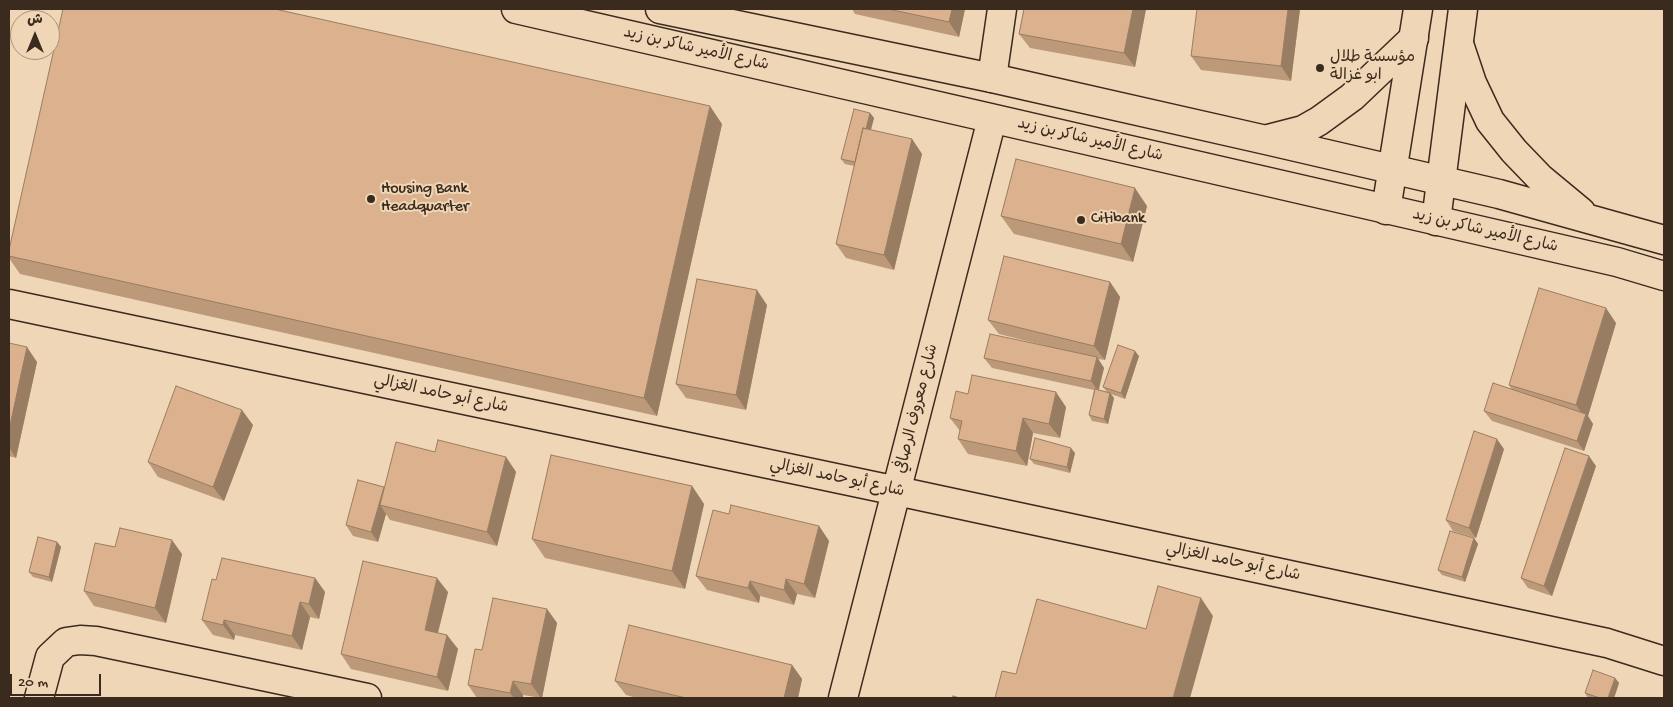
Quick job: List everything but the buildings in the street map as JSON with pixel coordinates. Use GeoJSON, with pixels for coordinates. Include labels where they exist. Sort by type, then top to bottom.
{"type":"FeatureCollection","features":[{"type":"Feature","properties":{"kind":"street","name":"شارع الأمير شاكر بن زيد"},"geometry":{"type":"LineString","coordinates":[[516,9],[580,16],[992,119],[1617,262],[1664,276]]}},
{"type":"Feature","properties":{"kind":"street","name":"شارع الأمير شاكر بن زيد"},"geometry":{"type":"LineString","coordinates":[[660,9],[992,78],[1266,140],[1442,181],[1588,218],[1664,240]]}},
{"type":"Feature","properties":{"kind":"street"},"geometry":{"type":"LineString","coordinates":[[992,78],[1002,9]]}},
{"type":"Feature","properties":{"kind":"street"},"geometry":{"type":"LineString","coordinates":[[1386,210],[1418,9]]}},
{"type":"Feature","properties":{"kind":"street"},"geometry":{"type":"LineString","coordinates":[[1436,220],[1463,9]]}},
{"type":"Feature","properties":{"kind":"street"},"geometry":{"type":"LineString","coordinates":[[1266,140],[1303,130],[1319,120],[1352,97],[1414,38]]}},
{"type":"Feature","properties":{"kind":"street"},"geometry":{"type":"LineString","coordinates":[[1459,44],[1472,83],[1490,120],[1514,151],[1540,178],[1588,218]]}},
{"type":"Feature","properties":{"kind":"street","name":"شارع معروف الرصافي"},"geometry":{"type":"LineString","coordinates":[[843,698],[992,119]]}},
{"type":"Feature","properties":{"kind":"street","name":"شارع أبو حامد الغزالي"},"geometry":{"type":"LineString","coordinates":[[9,304],[1607,643],[1664,661]]}},
{"type":"Feature","properties":{"kind":"street"},"geometry":{"type":"LineString","coordinates":[[38,698],[50,656],[66,642],[80,640],[96,641],[367,698]]}},
{"type":"Feature","properties":{"kind":"place","name":"مؤسسة طلال ابو غزالة"},"geometry":{"type":"Point","coordinates":[1320,68]}},
{"type":"Feature","properties":{"kind":"place","name":"Housing Bank Headquarter"},"geometry":{"type":"Point","coordinates":[371,199]}},
{"type":"Feature","properties":{"kind":"place","name":"Citibank"},"geometry":{"type":"Point","coordinates":[1081,220]}}]}
